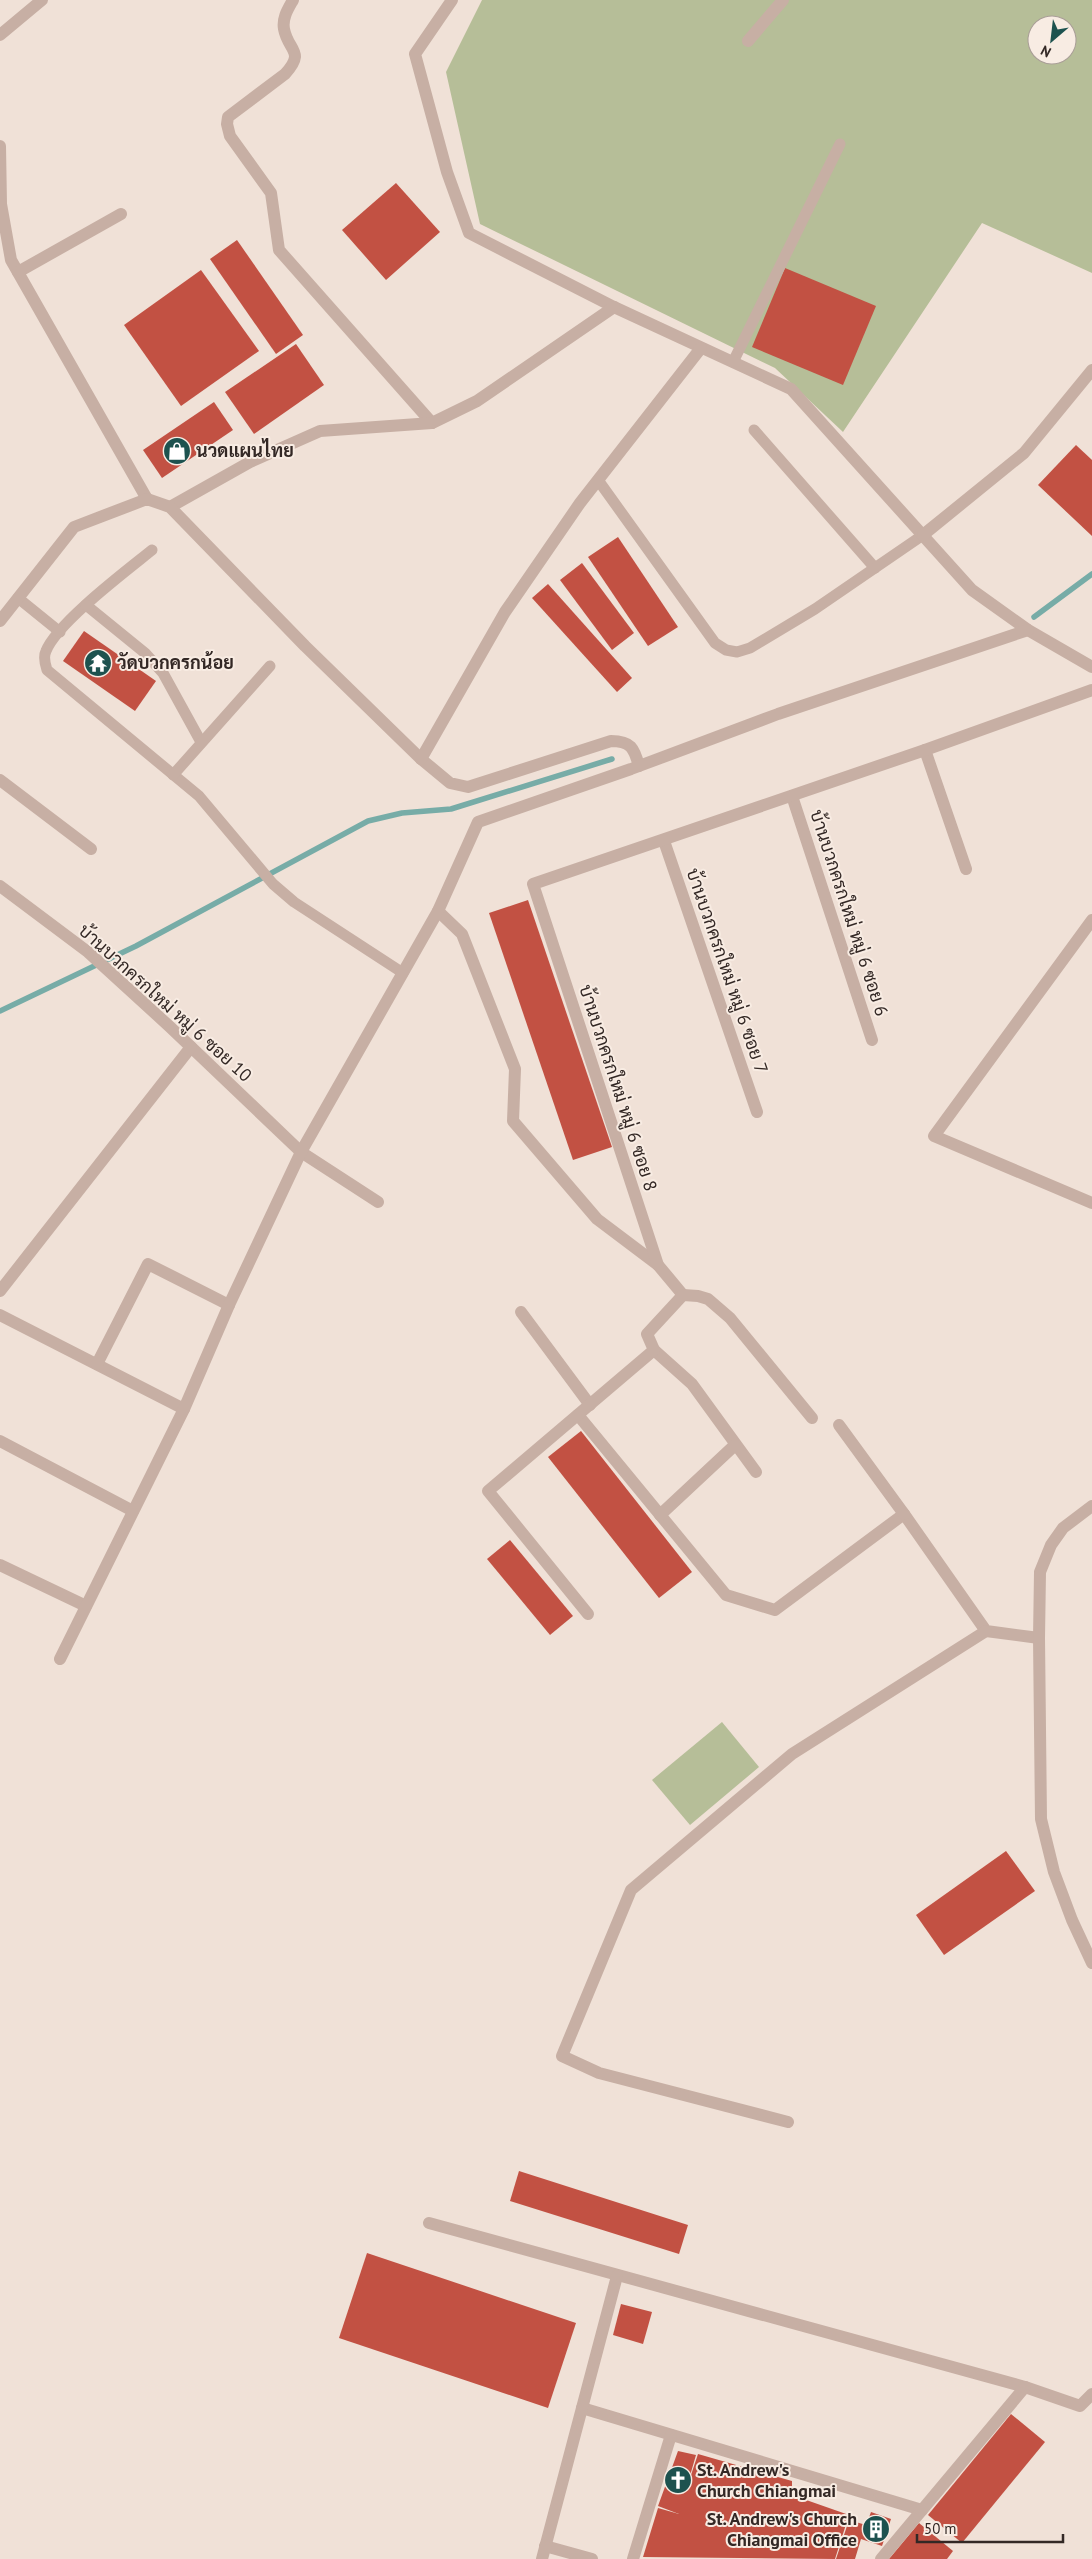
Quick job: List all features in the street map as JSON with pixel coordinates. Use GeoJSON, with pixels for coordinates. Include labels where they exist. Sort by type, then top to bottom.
{"type":"FeatureCollection","features":[{"type":"Feature","properties":{"kind":"street"},"geometry":{"type":"LineString","coordinates":[[0,35],[42,0]]}},
{"type":"Feature","properties":{"kind":"street"},"geometry":{"type":"LineString","coordinates":[[293,0],[285,16],[283,29],[295,53],[293,66],[228,117],[226,124],[230,136],[271,193],[279,250],[432,423]]}},
{"type":"Feature","properties":{"kind":"street"},"geometry":{"type":"LineString","coordinates":[[452,0],[415,54],[446,172],[468,233],[614,307],[791,390],[972,590],[1028,630],[1092,667]]}},
{"type":"Feature","properties":{"kind":"street"},"geometry":{"type":"LineString","coordinates":[[748,42],[783,0]]}},
{"type":"Feature","properties":{"kind":"street"},"geometry":{"type":"LineString","coordinates":[[0,146],[2,204],[11,260],[147,499]]}},
{"type":"Feature","properties":{"kind":"street"},"geometry":{"type":"LineString","coordinates":[[18,272],[121,214]]}},
{"type":"Feature","properties":{"kind":"street"},"geometry":{"type":"LineString","coordinates":[[170,507],[250,462],[320,431],[432,423],[477,401],[614,307]]}},
{"type":"Feature","properties":{"kind":"street"},"geometry":{"type":"LineString","coordinates":[[421,760],[504,612],[598,480],[701,348]]}},
{"type":"Feature","properties":{"kind":"street"},"geometry":{"type":"LineString","coordinates":[[923,535],[1024,453],[1092,370]]}},
{"type":"Feature","properties":{"kind":"street"},"geometry":{"type":"LineString","coordinates":[[0,621],[74,527],[147,499],[170,507],[305,646],[421,760],[450,783],[468,787],[610,741],[622,741],[634,749],[639,766]]}},
{"type":"Feature","properties":{"kind":"street"},"geometry":{"type":"LineString","coordinates":[[60,1659],[184,1408],[229,1305],[301,1152],[438,911],[478,822],[639,766],[778,714],[1028,630]]}},
{"type":"Feature","properties":{"kind":"street"},"geometry":{"type":"LineString","coordinates":[[664,841],[1092,690]]}},
{"type":"Feature","properties":{"kind":"street"},"geometry":{"type":"LineString","coordinates":[[925,750],[966,869]]}},
{"type":"Feature","properties":{"kind":"street"},"geometry":{"type":"LineString","coordinates":[[0,780],[91,849]]}},
{"type":"Feature","properties":{"kind":"street","name":"บ้านบวกครกใหม่ หมู่ 6 ซอย 6"},"geometry":{"type":"LineString","coordinates":[[792,796],[872,1040]]}},
{"type":"Feature","properties":{"kind":"street","name":"บ้านบวกครกใหม่ หมู่ 6 ซอย 8"},"geometry":{"type":"LineString","coordinates":[[664,841],[533,884],[658,1265],[683,1296]]}},
{"type":"Feature","properties":{"kind":"street","name":"บ้านบวกครกใหม่ หมู่ 6 ซอย 7"},"geometry":{"type":"LineString","coordinates":[[664,841],[757,1112]]}},
{"type":"Feature","properties":{"kind":"street","name":"บ้านบวกครกใหม่ หมู่ 6 ซอย 10"},"geometry":{"type":"LineString","coordinates":[[0,886],[82,947],[301,1152],[378,1202]]}},
{"type":"Feature","properties":{"kind":"street"},"geometry":{"type":"LineString","coordinates":[[438,911],[462,934],[515,1069],[513,1121],[598,1219],[658,1265]]}},
{"type":"Feature","properties":{"kind":"street"},"geometry":{"type":"LineString","coordinates":[[1092,920],[934,1136],[1092,1203]]}},
{"type":"Feature","properties":{"kind":"street"},"geometry":{"type":"LineString","coordinates":[[0,1291],[191,1047]]}},
{"type":"Feature","properties":{"kind":"street"},"geometry":{"type":"LineString","coordinates":[[98,1364],[148,1264],[229,1305]]}},
{"type":"Feature","properties":{"kind":"street"},"geometry":{"type":"LineString","coordinates":[[756,1472],[692,1384],[654,1350],[647,1334],[683,1296],[698,1296],[708,1300],[730,1318],[812,1418]]}},
{"type":"Feature","properties":{"kind":"street"},"geometry":{"type":"LineString","coordinates":[[521,1312],[590,1405]]}},
{"type":"Feature","properties":{"kind":"street"},"geometry":{"type":"LineString","coordinates":[[0,1315],[184,1408]]}},
{"type":"Feature","properties":{"kind":"street"},"geometry":{"type":"LineString","coordinates":[[588,1614],[488,1491],[654,1350]]}},
{"type":"Feature","properties":{"kind":"street"},"geometry":{"type":"LineString","coordinates":[[578,1415],[726,1595],[775,1610],[904,1514]]}},
{"type":"Feature","properties":{"kind":"street"},"geometry":{"type":"LineString","coordinates":[[839,1425],[986,1631]]}},
{"type":"Feature","properties":{"kind":"street"},"geometry":{"type":"LineString","coordinates":[[0,1441],[133,1511]]}},
{"type":"Feature","properties":{"kind":"street"},"geometry":{"type":"LineString","coordinates":[[660,1515],[736,1445]]}},
{"type":"Feature","properties":{"kind":"street"},"geometry":{"type":"LineString","coordinates":[[1092,1506],[1063,1528],[1051,1544],[1040,1572],[1039,1638],[1041,1819],[1054,1872],[1072,1920],[1092,1964]]}},
{"type":"Feature","properties":{"kind":"street"},"geometry":{"type":"LineString","coordinates":[[0,1565],[86,1606]]}},
{"type":"Feature","properties":{"kind":"street"},"geometry":{"type":"LineString","coordinates":[[788,2122],[599,2074],[562,2056],[631,1890],[792,1754],[986,1631],[1039,1638]]}},
{"type":"Feature","properties":{"kind":"street"},"geometry":{"type":"LineString","coordinates":[[429,2222],[617,2276],[1025,2387],[1080,2406],[1092,2394]]}},
{"type":"Feature","properties":{"kind":"street"},"geometry":{"type":"LineString","coordinates":[[592,2559],[543,2553],[617,2276]]}},
{"type":"Feature","properties":{"kind":"street"},"geometry":{"type":"LineString","coordinates":[[881,2559],[1025,2387]]}},
{"type":"Feature","properties":{"kind":"street"},"geometry":{"type":"LineString","coordinates":[[582,2408],[922,2510]]}},
{"type":"Feature","properties":{"kind":"street"},"geometry":{"type":"LineString","coordinates":[[633,2559],[671,2435]]}},
{"type":"Feature","properties":{"kind":"lane"},"geometry":{"type":"LineString","coordinates":[[733,362],[840,144]]}},
{"type":"Feature","properties":{"kind":"lane"},"geometry":{"type":"LineString","coordinates":[[754,430],[875,568]]}},
{"type":"Feature","properties":{"kind":"lane"},"geometry":{"type":"LineString","coordinates":[[598,480],[715,643],[726,650],[737,652],[750,648],[816,609],[923,535]]}},
{"type":"Feature","properties":{"kind":"lane"},"geometry":{"type":"LineString","coordinates":[[152,550],[86,605],[60,632],[46,651],[44,662],[47,670],[199,796],[272,884],[294,902],[403,973]]}},
{"type":"Feature","properties":{"kind":"lane"},"geometry":{"type":"LineString","coordinates":[[18,598],[60,632]]}},
{"type":"Feature","properties":{"kind":"lane"},"geometry":{"type":"LineString","coordinates":[[86,605],[145,654],[163,673],[201,742]]}},
{"type":"Feature","properties":{"kind":"lane"},"geometry":{"type":"LineString","coordinates":[[173,775],[270,666]]}},
{"type":"Feature","properties":{"kind":"green space"},"geometry":{"type":"Polygon","coordinates":[[[482,0],[1092,0],[1092,273],[982,223],[843,432],[775,368],[480,224],[446,72],[482,0]]]}},
{"type":"Feature","properties":{"kind":"green space"},"geometry":{"type":"Polygon","coordinates":[[[722,1722],[759,1767],[690,1825],[652,1780],[722,1722]]]}},
{"type":"Feature","properties":{"kind":"building"},"geometry":{"type":"Polygon","coordinates":[[[396,183],[440,232],[386,280],[342,230],[396,183]]]}},
{"type":"Feature","properties":{"kind":"building"},"geometry":{"type":"Polygon","coordinates":[[[237,240],[303,335],[276,354],[210,259],[237,240]]]}},
{"type":"Feature","properties":{"kind":"building"},"geometry":{"type":"Polygon","coordinates":[[[785,268],[876,306],[843,385],[752,347],[785,268]]]}},
{"type":"Feature","properties":{"kind":"building"},"geometry":{"type":"Polygon","coordinates":[[[201,270],[259,351],[181,406],[124,325],[201,270]]]}},
{"type":"Feature","properties":{"kind":"building"},"geometry":{"type":"Polygon","coordinates":[[[296,344],[324,385],[254,434],[225,392],[296,344]]]}},
{"type":"Feature","properties":{"kind":"building"},"geometry":{"type":"Polygon","coordinates":[[[214,402],[233,430],[162,478],[143,450],[214,402]]]}},
{"type":"Feature","properties":{"kind":"building"},"geometry":{"type":"Polygon","coordinates":[[[1076,445],[1092,460],[1092,536],[1038,485],[1076,445]]]}},
{"type":"Feature","properties":{"kind":"building"},"geometry":{"type":"Polygon","coordinates":[[[618,537],[678,627],[648,646],[588,557],[618,537]]]}},
{"type":"Feature","properties":{"kind":"building"},"geometry":{"type":"Polygon","coordinates":[[[582,563],[634,633],[612,650],[560,580],[582,563]]]}},
{"type":"Feature","properties":{"kind":"building"},"geometry":{"type":"Polygon","coordinates":[[[548,584],[632,678],[617,692],[532,598],[548,584]]]}},
{"type":"Feature","properties":{"kind":"building"},"geometry":{"type":"Polygon","coordinates":[[[84,631],[156,681],[135,711],[63,661],[84,631]]]}},
{"type":"Feature","properties":{"kind":"building"},"geometry":{"type":"Polygon","coordinates":[[[528,900],[612,1147],[573,1160],[489,913],[528,900]]]}},
{"type":"Feature","properties":{"kind":"building"},"geometry":{"type":"Polygon","coordinates":[[[581,1431],[692,1572],[659,1598],[548,1457],[581,1431]]]}},
{"type":"Feature","properties":{"kind":"building"},"geometry":{"type":"Polygon","coordinates":[[[510,1540],[573,1616],[550,1635],[487,1559],[510,1540]]]}},
{"type":"Feature","properties":{"kind":"building"},"geometry":{"type":"Polygon","coordinates":[[[1006,1851],[1035,1891],[944,1955],[916,1915],[1006,1851]]]}},
{"type":"Feature","properties":{"kind":"building"},"geometry":{"type":"Polygon","coordinates":[[[519,2171],[688,2225],[679,2254],[510,2201],[519,2171]]]}},
{"type":"Feature","properties":{"kind":"building"},"geometry":{"type":"Polygon","coordinates":[[[367,2253],[576,2323],[548,2408],[339,2338],[367,2253]]]}},
{"type":"Feature","properties":{"kind":"building"},"geometry":{"type":"Polygon","coordinates":[[[621,2304],[652,2312],[643,2344],[613,2335],[621,2304]]]}},
{"type":"Feature","properties":{"kind":"building"},"geometry":{"type":"Polygon","coordinates":[[[1011,2414],[1045,2442],[962,2543],[928,2515],[1011,2414]]]}},
{"type":"Feature","properties":{"kind":"building"},"geometry":{"type":"Polygon","coordinates":[[[678,2451],[696,2455],[685,2493],[698,2454],[792,2481],[792,2495],[849,2515],[835,2559],[643,2557],[658,2508],[679,2514],[658,2506],[678,2451]]]}},
{"type":"Feature","properties":{"kind":"building"},"geometry":{"type":"Polygon","coordinates":[[[871,2512],[891,2519],[882,2546],[861,2539],[855,2559],[836,2559],[849,2520],[866,2525],[863,2534],[871,2512]]]}},
{"type":"Feature","properties":{"kind":"building"},"geometry":{"type":"Polygon","coordinates":[[[919,2523],[953,2551],[947,2559],[889,2559],[919,2523]]]}},
{"type":"Feature","properties":{"kind":"waterway"},"geometry":{"type":"LineString","coordinates":[[1034,617],[1092,574]]}},
{"type":"Feature","properties":{"kind":"waterway"},"geometry":{"type":"LineString","coordinates":[[0,1011],[136,946],[368,821],[402,813],[451,809],[612,759]]}},
{"type":"Feature","properties":{"kind":"place","name":"นวดแผนไทย"},"geometry":{"type":"Point","coordinates":[177,451]}},
{"type":"Feature","properties":{"kind":"place","name":"วัดบวกครกน้อย"},"geometry":{"type":"Point","coordinates":[98,663]}},
{"type":"Feature","properties":{"kind":"place","name":"St. Andrew's Church Chiangmai"},"geometry":{"type":"Point","coordinates":[678,2480]}},
{"type":"Feature","properties":{"kind":"place","name":"St. Andrew's Church Chiangmai Office"},"geometry":{"type":"Point","coordinates":[876,2529]}}]}
